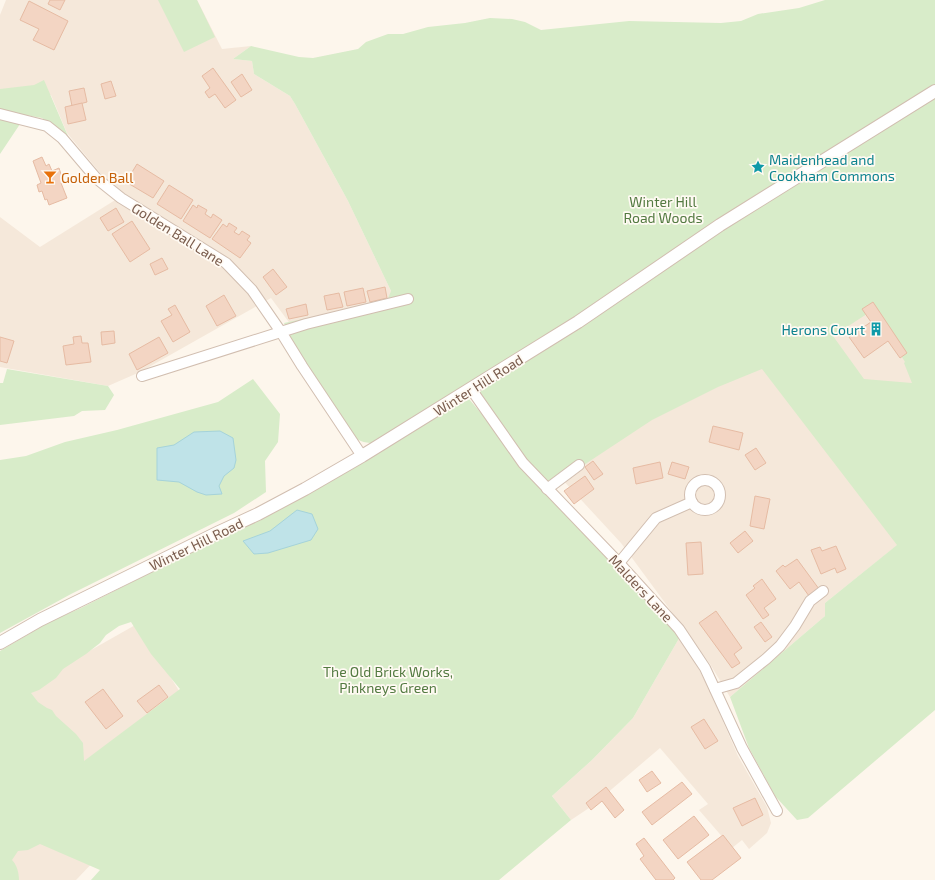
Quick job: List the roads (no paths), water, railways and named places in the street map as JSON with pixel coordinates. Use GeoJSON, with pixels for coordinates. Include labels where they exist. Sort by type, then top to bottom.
{"type":"FeatureCollection","features":[{"type":"Feature","properties":{"kind":"street","name":"Winter Hill Road"},"geometry":{"type":"LineString","coordinates":[[0,643],[47,617],[258,514],[362,456],[578,322],[754,204],[935,91]]}},
{"type":"Feature","properties":{"kind":"street","name":"Golden Ball Lane"},"geometry":{"type":"LineString","coordinates":[[0,114],[47,126],[62,138],[96,178],[121,198],[226,263],[252,290],[362,456]]}},
{"type":"Feature","properties":{"kind":"street"},"geometry":{"type":"LineString","coordinates":[[142,376],[306,324],[408,299]]}},
{"type":"Feature","properties":{"kind":"street","name":"Malders Lane"},"geometry":{"type":"LineString","coordinates":[[471,389],[523,463],[678,629],[705,668],[742,748],[777,811]]}},
{"type":"Feature","properties":{"kind":"street"},"geometry":{"type":"LineString","coordinates":[[547,489],[579,465]]}},
{"type":"Feature","properties":{"kind":"street"},"geometry":{"type":"LineString","coordinates":[[618,563],[656,518],[692,502]]}},
{"type":"Feature","properties":{"kind":"street"},"geometry":{"type":"LineString","coordinates":[[715,689],[736,683],[766,659],[780,646],[795,626],[810,601],[823,591]]}},
{"type":"Feature","properties":{"kind":"water"},"geometry":{"type":"Polygon","coordinates":[[[220,431],[233,438],[236,460],[234,468],[224,476],[219,486],[222,494],[206,495],[197,492],[179,482],[157,480],[157,448],[174,445],[194,432],[220,431]]]}},
{"type":"Feature","properties":{"kind":"water"},"geometry":{"type":"Polygon","coordinates":[[[297,510],[312,514],[318,529],[311,540],[268,553],[254,554],[243,541],[270,531],[297,510]]]}},
{"type":"Feature","properties":{"kind":"place","name":"Maidenhead and Cookham Commons"},"geometry":{"type":"Point","coordinates":[758,167]}},
{"type":"Feature","properties":{"kind":"place","name":"Golden Ball"},"geometry":{"type":"Point","coordinates":[50,177]}},
{"type":"Feature","properties":{"kind":"place","name":"Herons Court"},"geometry":{"type":"Point","coordinates":[876,329]}},
{"type":"Feature","properties":{"kind":"park label","name":"Winter Hill Road Woods"},"geometry":{"type":"Point","coordinates":[663,210]}},
{"type":"Feature","properties":{"kind":"park label","name":"The Old Brick Works, Pinkneys Green"},"geometry":{"type":"Point","coordinates":[388,680]}}]}
